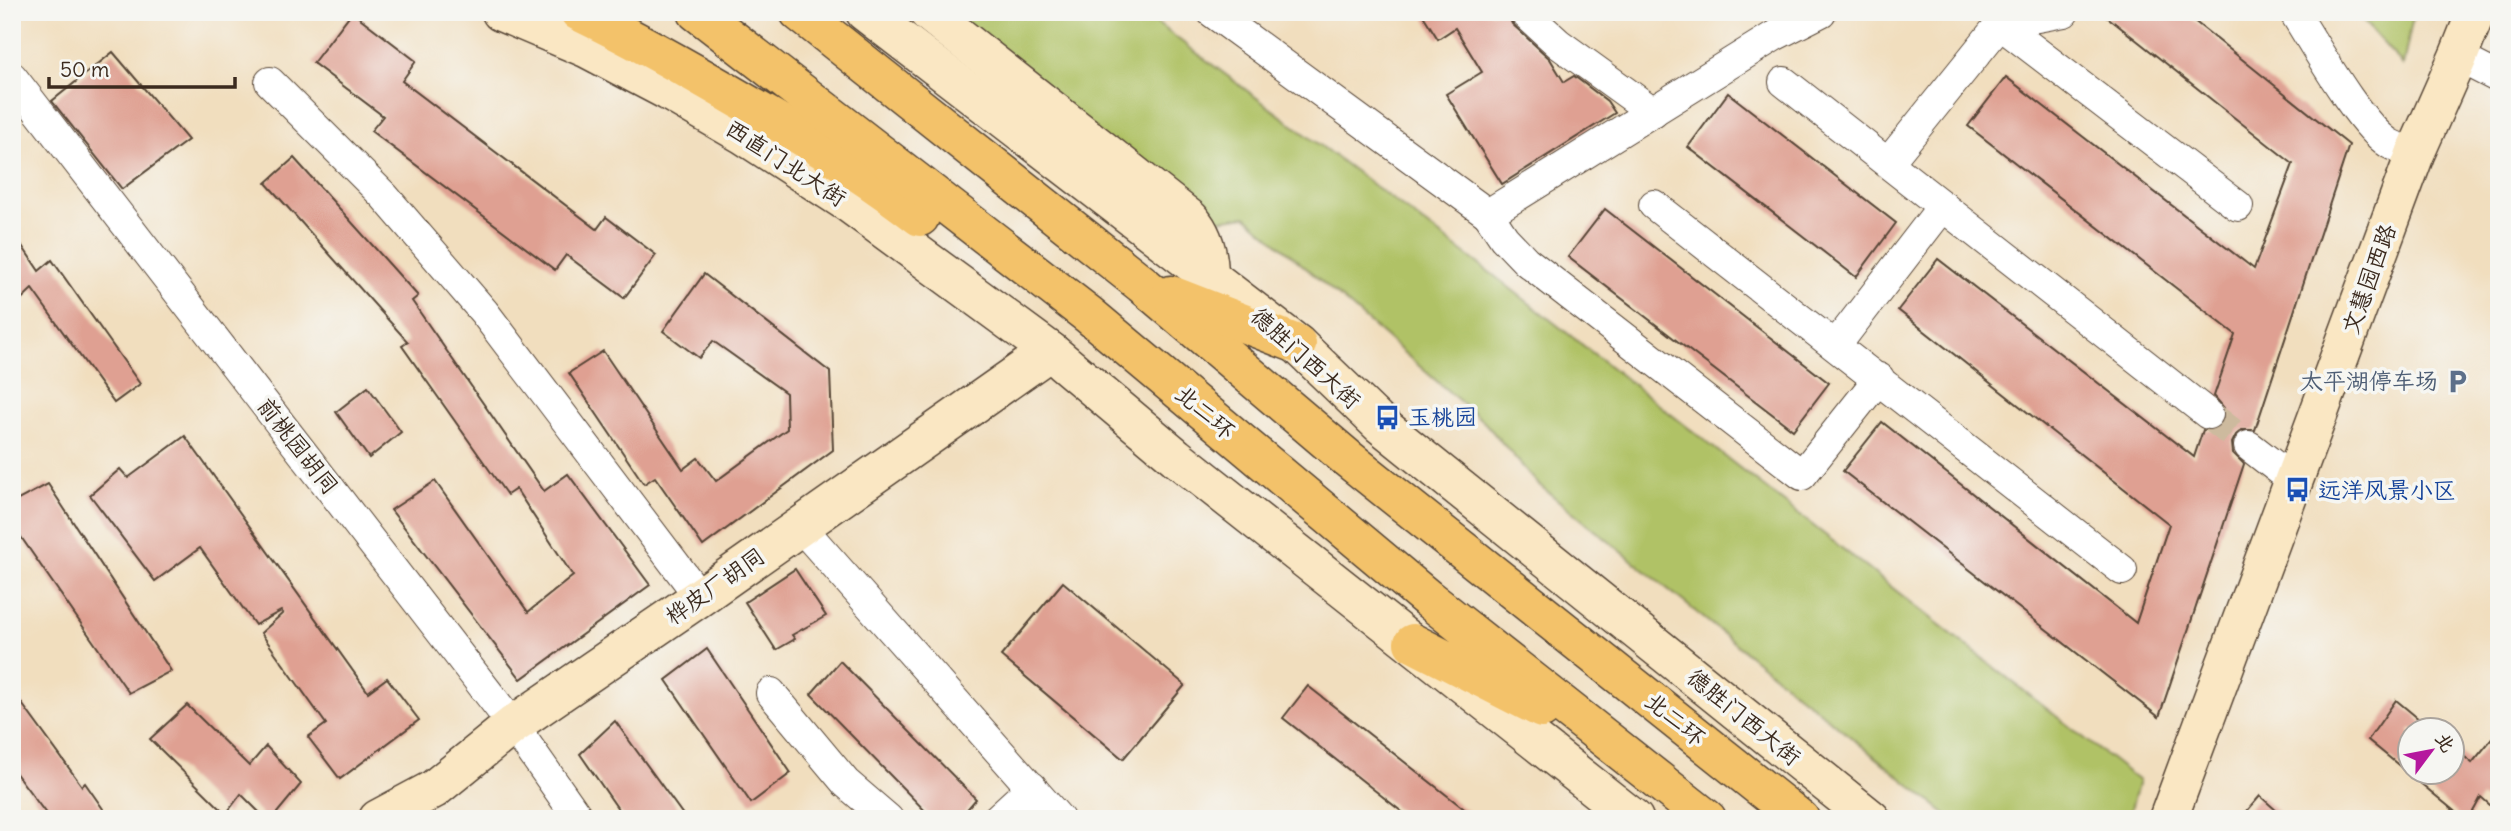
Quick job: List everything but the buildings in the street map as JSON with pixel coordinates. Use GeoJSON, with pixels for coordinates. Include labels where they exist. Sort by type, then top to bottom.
{"type":"FeatureCollection","features":[{"type":"Feature","properties":{"kind":"highway"},"geometry":{"type":"LineString","coordinates":[[579,12],[685,68],[867,178],[1007,284],[1089,315]]}},
{"type":"Feature","properties":{"kind":"highway","name":"北二环"},"geometry":{"type":"LineString","coordinates":[[697,12],[1089,315],[1427,598],[1707,819]]}},
{"type":"Feature","properties":{"kind":"highway","name":"北二环"},"geometry":{"type":"LineString","coordinates":[[799,12],[1142,284],[1347,458],[1800,819]]}},
{"type":"Feature","properties":{"kind":"highway"},"geometry":{"type":"LineString","coordinates":[[1142,284],[1297,344]]}},
{"type":"Feature","properties":{"kind":"highway"},"geometry":{"type":"LineString","coordinates":[[1413,643],[1620,749]]}},
{"type":"Feature","properties":{"kind":"street","name":"西直门北大街"},"geometry":{"type":"LineString","coordinates":[[501,12],[586,48],[744,135],[847,202],[1050,351]]}},
{"type":"Feature","properties":{"kind":"street","name":"德胜门西大街"},"geometry":{"type":"LineString","coordinates":[[865,12],[1297,344],[1381,425],[1871,819]]}},
{"type":"Feature","properties":{"kind":"street"},"geometry":{"type":"LineString","coordinates":[[928,12],[1190,219],[1205,246],[1209,260],[1209,276]]}},
{"type":"Feature","properties":{"kind":"street"},"geometry":{"type":"LineString","coordinates":[[1212,12],[1488,214],[1502,236],[1526,261],[1802,475],[1879,378]]}},
{"type":"Feature","properties":{"kind":"street"},"geometry":{"type":"LineString","coordinates":[[1524,12],[1559,44],[1653,112]]}},
{"type":"Feature","properties":{"kind":"street"},"geometry":{"type":"LineString","coordinates":[[1488,214],[1774,36],[1821,12]]}},
{"type":"Feature","properties":{"kind":"street"},"geometry":{"type":"LineString","coordinates":[[1888,163],[2000,24],[2064,12]]}},
{"type":"Feature","properties":{"kind":"street"},"geometry":{"type":"LineString","coordinates":[[2294,12],[2336,78],[2371,126],[2387,142],[2415,154]]}},
{"type":"Feature","properties":{"kind":"street","name":"文慧园西路"},"geometry":{"type":"LineString","coordinates":[[2168,819],[2415,154],[2475,15]]}},
{"type":"Feature","properties":{"kind":"street"},"geometry":{"type":"LineString","coordinates":[[2000,24],[2238,206]]}},
{"type":"Feature","properties":{"kind":"street"},"geometry":{"type":"LineString","coordinates":[[2458,57],[2499,78]]}},
{"type":"Feature","properties":{"kind":"street","name":"前桃园胡同"},"geometry":{"type":"LineString","coordinates":[[12,77],[513,725],[579,819]]}},
{"type":"Feature","properties":{"kind":"street"},"geometry":{"type":"LineString","coordinates":[[270,82],[384,196],[484,312],[700,597]]}},
{"type":"Feature","properties":{"kind":"street"},"geometry":{"type":"LineString","coordinates":[[1784,82],[2208,414]]}},
{"type":"Feature","properties":{"kind":"street"},"geometry":{"type":"LineString","coordinates":[[1654,205],[2122,570]]}},
{"type":"Feature","properties":{"kind":"street"},"geometry":{"type":"LineString","coordinates":[[1836,345],[1943,206]]}},
{"type":"Feature","properties":{"kind":"street","name":"桦皮厂胡同"},"geometry":{"type":"LineString","coordinates":[[378,819],[434,789],[513,725],[1050,351]]}},
{"type":"Feature","properties":{"kind":"street"},"geometry":{"type":"LineString","coordinates":[[1050,351],[1176,457],[1634,819]]}},
{"type":"Feature","properties":{"kind":"street"},"geometry":{"type":"LineString","coordinates":[[2249,446],[2294,481]]}},
{"type":"Feature","properties":{"kind":"street"},"geometry":{"type":"LineString","coordinates":[[800,526],[1059,819]]}},
{"type":"Feature","properties":{"kind":"street"},"geometry":{"type":"LineString","coordinates":[[771,693],[846,783],[888,819]]}},
{"type":"Feature","properties":{"kind":"street"},"geometry":{"type":"LineString","coordinates":[[997,819],[1032,788]]}},
{"type":"Feature","properties":{"kind":"green space"},"geometry":{"type":"Polygon","coordinates":[[[943,12],[1142,12],[1492,274],[2139,781],[2128,819],[1952,819],[1538,484],[1485,423],[1246,216],[1204,222],[943,12]]]}},
{"type":"Feature","properties":{"kind":"green space"},"geometry":{"type":"Polygon","coordinates":[[[2355,12],[2414,12],[2403,65],[2355,12]]]}},
{"type":"Feature","properties":{"kind":"tunnel"},"geometry":{"type":"LineString","coordinates":[[2208,414],[2249,446]]}},
{"type":"Feature","properties":{"kind":"place","name":"太平湖停车场"},"geometry":{"type":"Point","coordinates":[2458,381]}},
{"type":"Feature","properties":{"kind":"place","name":"玉桃园"},"geometry":{"type":"Point","coordinates":[1388,417]}},
{"type":"Feature","properties":{"kind":"place","name":"远洋风景小区"},"geometry":{"type":"Point","coordinates":[2298,490]}}]}
